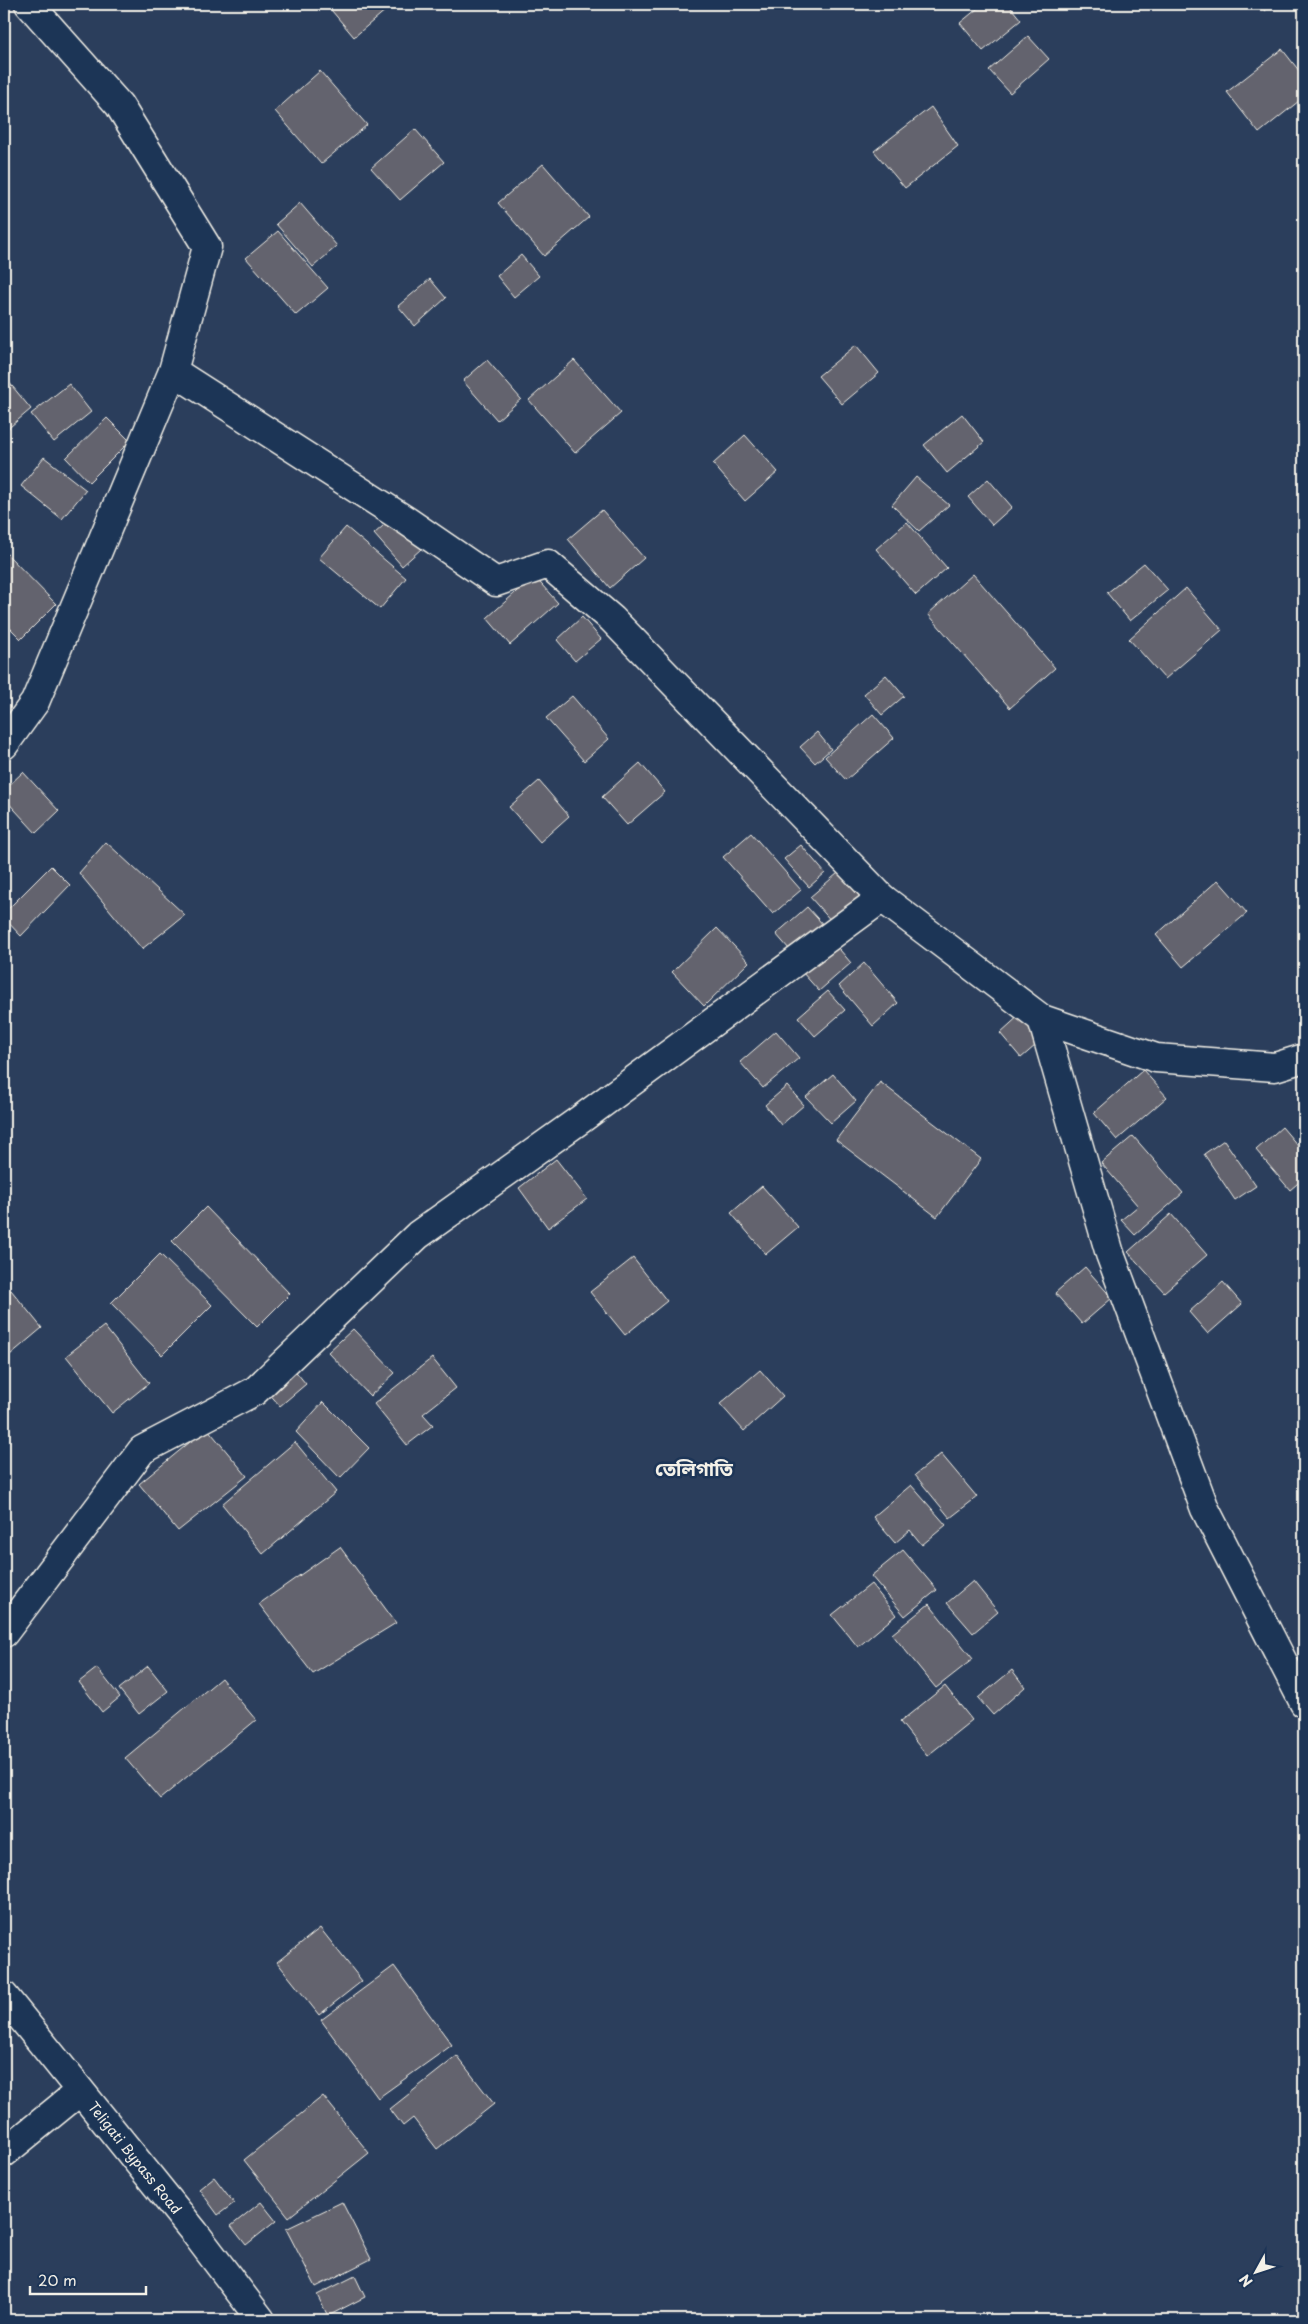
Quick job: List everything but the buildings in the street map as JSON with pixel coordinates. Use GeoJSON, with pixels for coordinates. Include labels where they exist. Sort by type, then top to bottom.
{"type":"FeatureCollection","features":[{"type":"Feature","properties":{"kind":"street"},"geometry":{"type":"LineString","coordinates":[[4,745],[35,702],[173,371],[207,247],[119,105],[30,4]]}},
{"type":"Feature","properties":{"kind":"street"},"geometry":{"type":"LineString","coordinates":[[173,371],[407,521],[496,582],[548,564],[612,619],[882,898],[1042,1019],[1156,1058],[1275,1067],[1304,1058]]}},
{"type":"Feature","properties":{"kind":"street"},"geometry":{"type":"LineString","coordinates":[[4,1633],[142,1450],[255,1391],[418,1235],[581,1119],[882,898]]}},
{"type":"Feature","properties":{"kind":"street"},"geometry":{"type":"LineString","coordinates":[[1042,1019],[1110,1254],[1205,1509],[1304,1703]]}},
{"type":"Feature","properties":{"kind":"street","name":"Teligati Bypass Road"},"geometry":{"type":"LineString","coordinates":[[4,1996],[195,2233],[261,2320]]}},
{"type":"Feature","properties":{"kind":"street"},"geometry":{"type":"LineString","coordinates":[[4,2153],[80,2091]]}},
{"type":"Feature","properties":{"kind":"district","name":"তেলিগাতি"},"geometry":{"type":"Point","coordinates":[694,1469]}}]}
